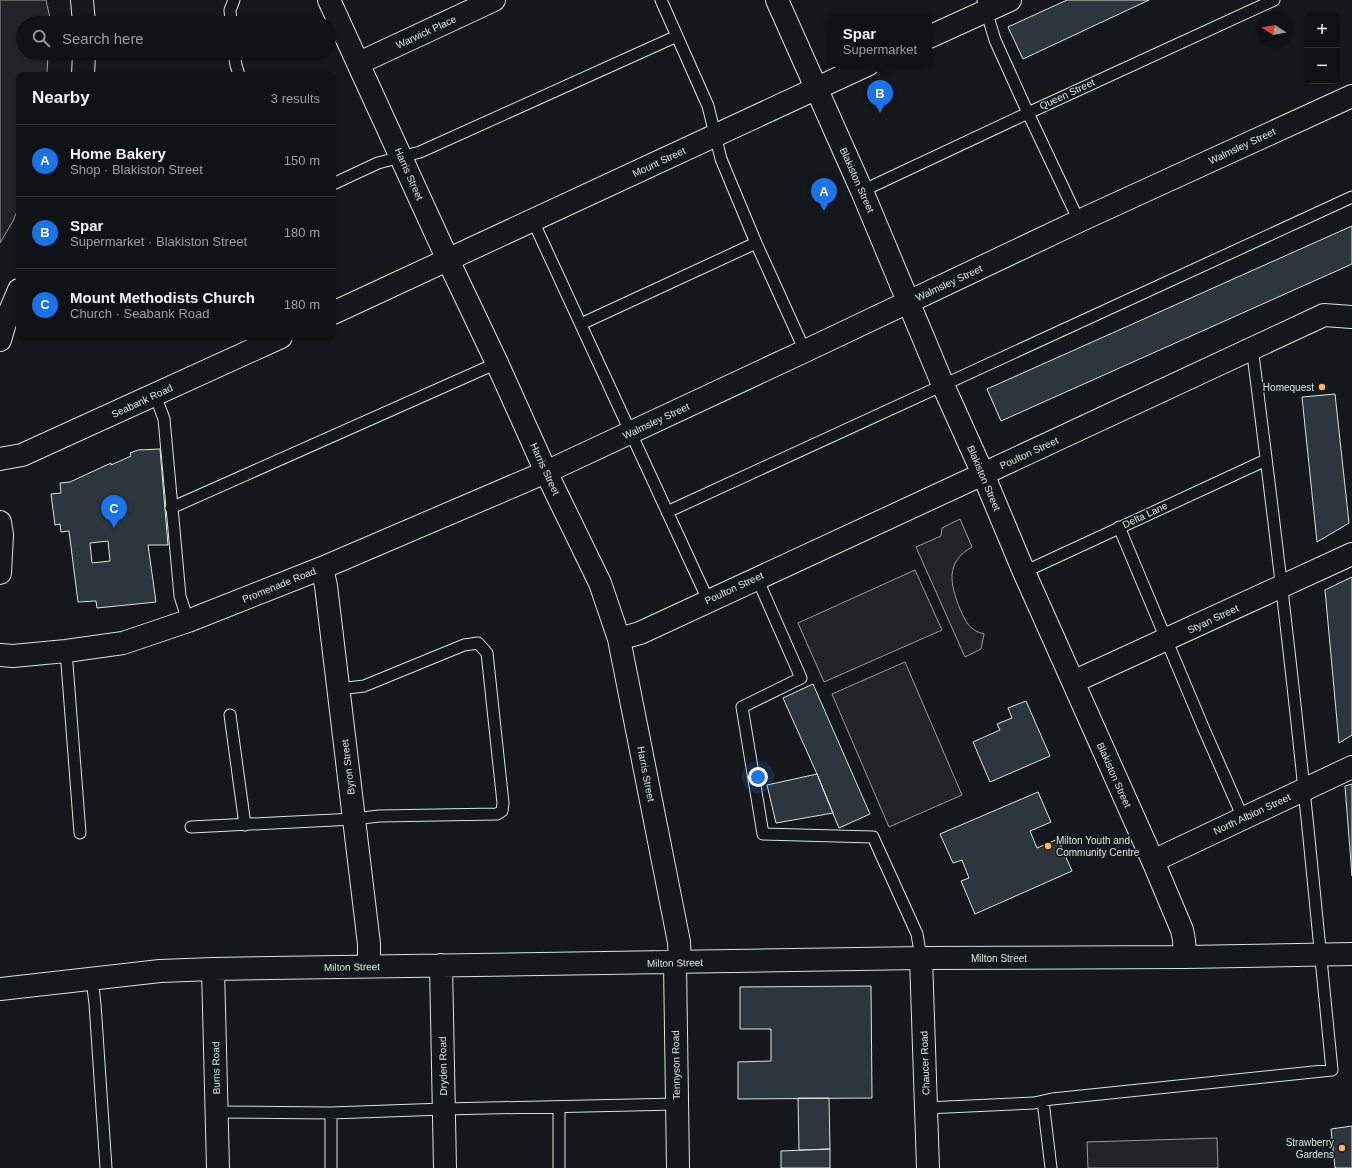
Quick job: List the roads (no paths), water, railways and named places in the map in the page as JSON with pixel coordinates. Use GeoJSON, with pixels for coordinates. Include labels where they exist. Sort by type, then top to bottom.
{"type":"FeatureCollection","features":[{"type":"Feature","properties":{"kind":"street"},"geometry":{"type":"LineString","coordinates":[[82,0],[83,16]]}},
{"type":"Feature","properties":{"kind":"street","name":"Harris Street"},"geometry":{"type":"LineString","coordinates":[[329,0],[546,472],[600,584],[619,639],[679,942],[677,963]]}},
{"type":"Feature","properties":{"kind":"street","name":"Warwick Place"},"geometry":{"type":"LineString","coordinates":[[359,63],[494,0]]}},
{"type":"Feature","properties":{"kind":"street","name":"Blakiston Street"},"geometry":{"type":"LineString","coordinates":[[777,0],[862,191],[943,385],[983,474],[1024,572],[1153,861],[1182,930],[1186,957]]}},
{"type":"Feature","properties":{"kind":"street"},"geometry":{"type":"LineString","coordinates":[[932,35],[984,6],[1010,0]]}},
{"type":"Feature","properties":{"kind":"street"},"geometry":{"type":"LineString","coordinates":[[83,72],[84,60]]}},
{"type":"Feature","properties":{"kind":"street","name":"Mount Street"},"geometry":{"type":"LineString","coordinates":[[448,260],[863,67]]}},
{"type":"Feature","properties":{"kind":"street","name":"Walmsley Street"},"geometry":{"type":"LineString","coordinates":[[546,472],[1080,221],[1352,96]]}},
{"type":"Feature","properties":{"kind":"street"},"geometry":{"type":"LineString","coordinates":[[336,312],[448,260]]}},
{"type":"Feature","properties":{"kind":"street"},"geometry":{"type":"LineString","coordinates":[[0,340],[5,323],[16,297]]}},
{"type":"Feature","properties":{"kind":"street","name":"Poulton Street"},"geometry":{"type":"LineString","coordinates":[[619,639],[640,633],[708,600],[1324,315],[1352,317]]}},
{"type":"Feature","properties":{"kind":"street","name":"Seabank Road"},"geometry":{"type":"LineString","coordinates":[[0,459],[22,456],[275,340]]}},
{"type":"Feature","properties":{"kind":"street","name":"Promenade Road"},"geometry":{"type":"LineString","coordinates":[[0,655],[13,656],[66,651],[123,643],[188,621],[322,568],[546,472]]}},
{"type":"Feature","properties":{"kind":"street"},"geometry":{"type":"LineString","coordinates":[[0,522],[2,536],[0,573]]}},
{"type":"Feature","properties":{"kind":"street","name":"Styan Street"},"geometry":{"type":"LineString","coordinates":[[1073,682],[1352,554]]}},
{"type":"Feature","properties":{"kind":"street","name":"Byron Street"},"geometry":{"type":"LineString","coordinates":[[322,568],[326,586],[339,689],[369,944],[369,966]]}},
{"type":"Feature","properties":{"kind":"street","name":"North Albion Street"},"geometry":{"type":"LineString","coordinates":[[1153,861],[1352,767]]}},
{"type":"Feature","properties":{"kind":"street","name":"Milton Street"},"geometry":{"type":"LineString","coordinates":[[0,989],[160,971],[213,969],[677,963],[921,958],[1186,957],[1352,954]]}},
{"type":"Feature","properties":{"kind":"street","name":"Chaucer Road"},"geometry":{"type":"LineString","coordinates":[[921,958],[928,1168]]}},
{"type":"Feature","properties":{"kind":"street","name":"Tennyson Road"},"geometry":{"type":"LineString","coordinates":[[677,963],[678,1168]]}},
{"type":"Feature","properties":{"kind":"street","name":"Dryden Road"},"geometry":{"type":"LineString","coordinates":[[441,965],[445,1168]]}},
{"type":"Feature","properties":{"kind":"street","name":"Burns Road"},"geometry":{"type":"LineString","coordinates":[[213,969],[218,1168]]}},
{"type":"Feature","properties":{"kind":"lane"},"geometry":{"type":"LineString","coordinates":[[230,16],[230,10],[234,0]]}},
{"type":"Feature","properties":{"kind":"lane"},"geometry":{"type":"LineString","coordinates":[[662,0],[708,106],[721,159],[756,243],[805,351]]}},
{"type":"Feature","properties":{"kind":"lane","name":"Queen Street"},"geometry":{"type":"LineString","coordinates":[[862,191],[1274,0]]}},
{"type":"Feature","properties":{"kind":"lane"},"geometry":{"type":"LineString","coordinates":[[984,6],[994,40],[1080,221]]}},
{"type":"Feature","properties":{"kind":"lane"},"geometry":{"type":"LineString","coordinates":[[336,183],[378,163],[420,152],[677,36]]}},
{"type":"Feature","properties":{"kind":"lane"},"geometry":{"type":"LineString","coordinates":[[235,60],[238,72]]}},
{"type":"Feature","properties":{"kind":"lane"},"geometry":{"type":"LineString","coordinates":[[667,512],[1352,197]]}},
{"type":"Feature","properties":{"kind":"lane"},"geometry":{"type":"LineString","coordinates":[[533,221],[708,600]]}},
{"type":"Feature","properties":{"kind":"lane"},"geometry":{"type":"LineString","coordinates":[[581,324],[756,243]]}},
{"type":"Feature","properties":{"kind":"lane"},"geometry":{"type":"LineString","coordinates":[[926,1108],[1034,1103],[1060,1098],[1332,1070],[1304,789],[1252,348]]}},
{"type":"Feature","properties":{"kind":"lane"},"geometry":{"type":"LineString","coordinates":[[171,508],[497,363]]}},
{"type":"Feature","properties":{"kind":"lane"},"geometry":{"type":"LineString","coordinates":[[155,396],[164,419],[180,596],[188,621]]}},
{"type":"Feature","properties":{"kind":"lane","name":"Delta Lane"},"geometry":{"type":"LineString","coordinates":[[1024,572],[1266,460]]}},
{"type":"Feature","properties":{"kind":"lane"},"geometry":{"type":"LineString","coordinates":[[1119,527],[1243,818]]}},
{"type":"Feature","properties":{"kind":"lane"},"geometry":{"type":"LineString","coordinates":[[757,578],[801,678],[742,707],[763,834],[873,837],[917,934],[921,958]]}},
{"type":"Feature","properties":{"kind":"lane"},"geometry":{"type":"LineString","coordinates":[[191,827],[354,819],[379,816],[497,814],[502,811],[503,802],[487,653],[478,643],[464,645],[364,686],[339,689]]}},
{"type":"Feature","properties":{"kind":"lane"},"geometry":{"type":"LineString","coordinates":[[66,651],[80,833]]}},
{"type":"Feature","properties":{"kind":"lane"},"geometry":{"type":"LineString","coordinates":[[230,715],[245,824]]}},
{"type":"Feature","properties":{"kind":"lane"},"geometry":{"type":"LineString","coordinates":[[92,979],[96,1012],[106,1168]]}},
{"type":"Feature","properties":{"kind":"lane"},"geometry":{"type":"LineString","coordinates":[[1043,1101],[1051,1168]]}},
{"type":"Feature","properties":{"kind":"lane"},"geometry":{"type":"LineString","coordinates":[[216,1112],[331,1113],[677,1104]]}},
{"type":"Feature","properties":{"kind":"lane"},"geometry":{"type":"LineString","coordinates":[[559,1107],[559,1168]]}},
{"type":"Feature","properties":{"kind":"lane"},"geometry":{"type":"LineString","coordinates":[[331,1113],[331,1168]]}},
{"type":"Feature","properties":{"kind":"place","name":"Spar"},"geometry":{"type":"Point","coordinates":[880,113]}},
{"type":"Feature","properties":{"kind":"place","name":"Home Bakery"},"geometry":{"type":"Point","coordinates":[824,211]}},
{"type":"Feature","properties":{"kind":"place","name":"Homequest"},"geometry":{"type":"Point","coordinates":[1322,387]}},
{"type":"Feature","properties":{"kind":"place","name":"Mount Methodists Church"},"geometry":{"type":"Point","coordinates":[114,528]}},
{"type":"Feature","properties":{"kind":"place","name":"Milton Youth and Community Centre"},"geometry":{"type":"Point","coordinates":[1048,846]}},
{"type":"Feature","properties":{"kind":"place","name":"Strawberry Gardens"},"geometry":{"type":"Point","coordinates":[1342,1148]}}]}
